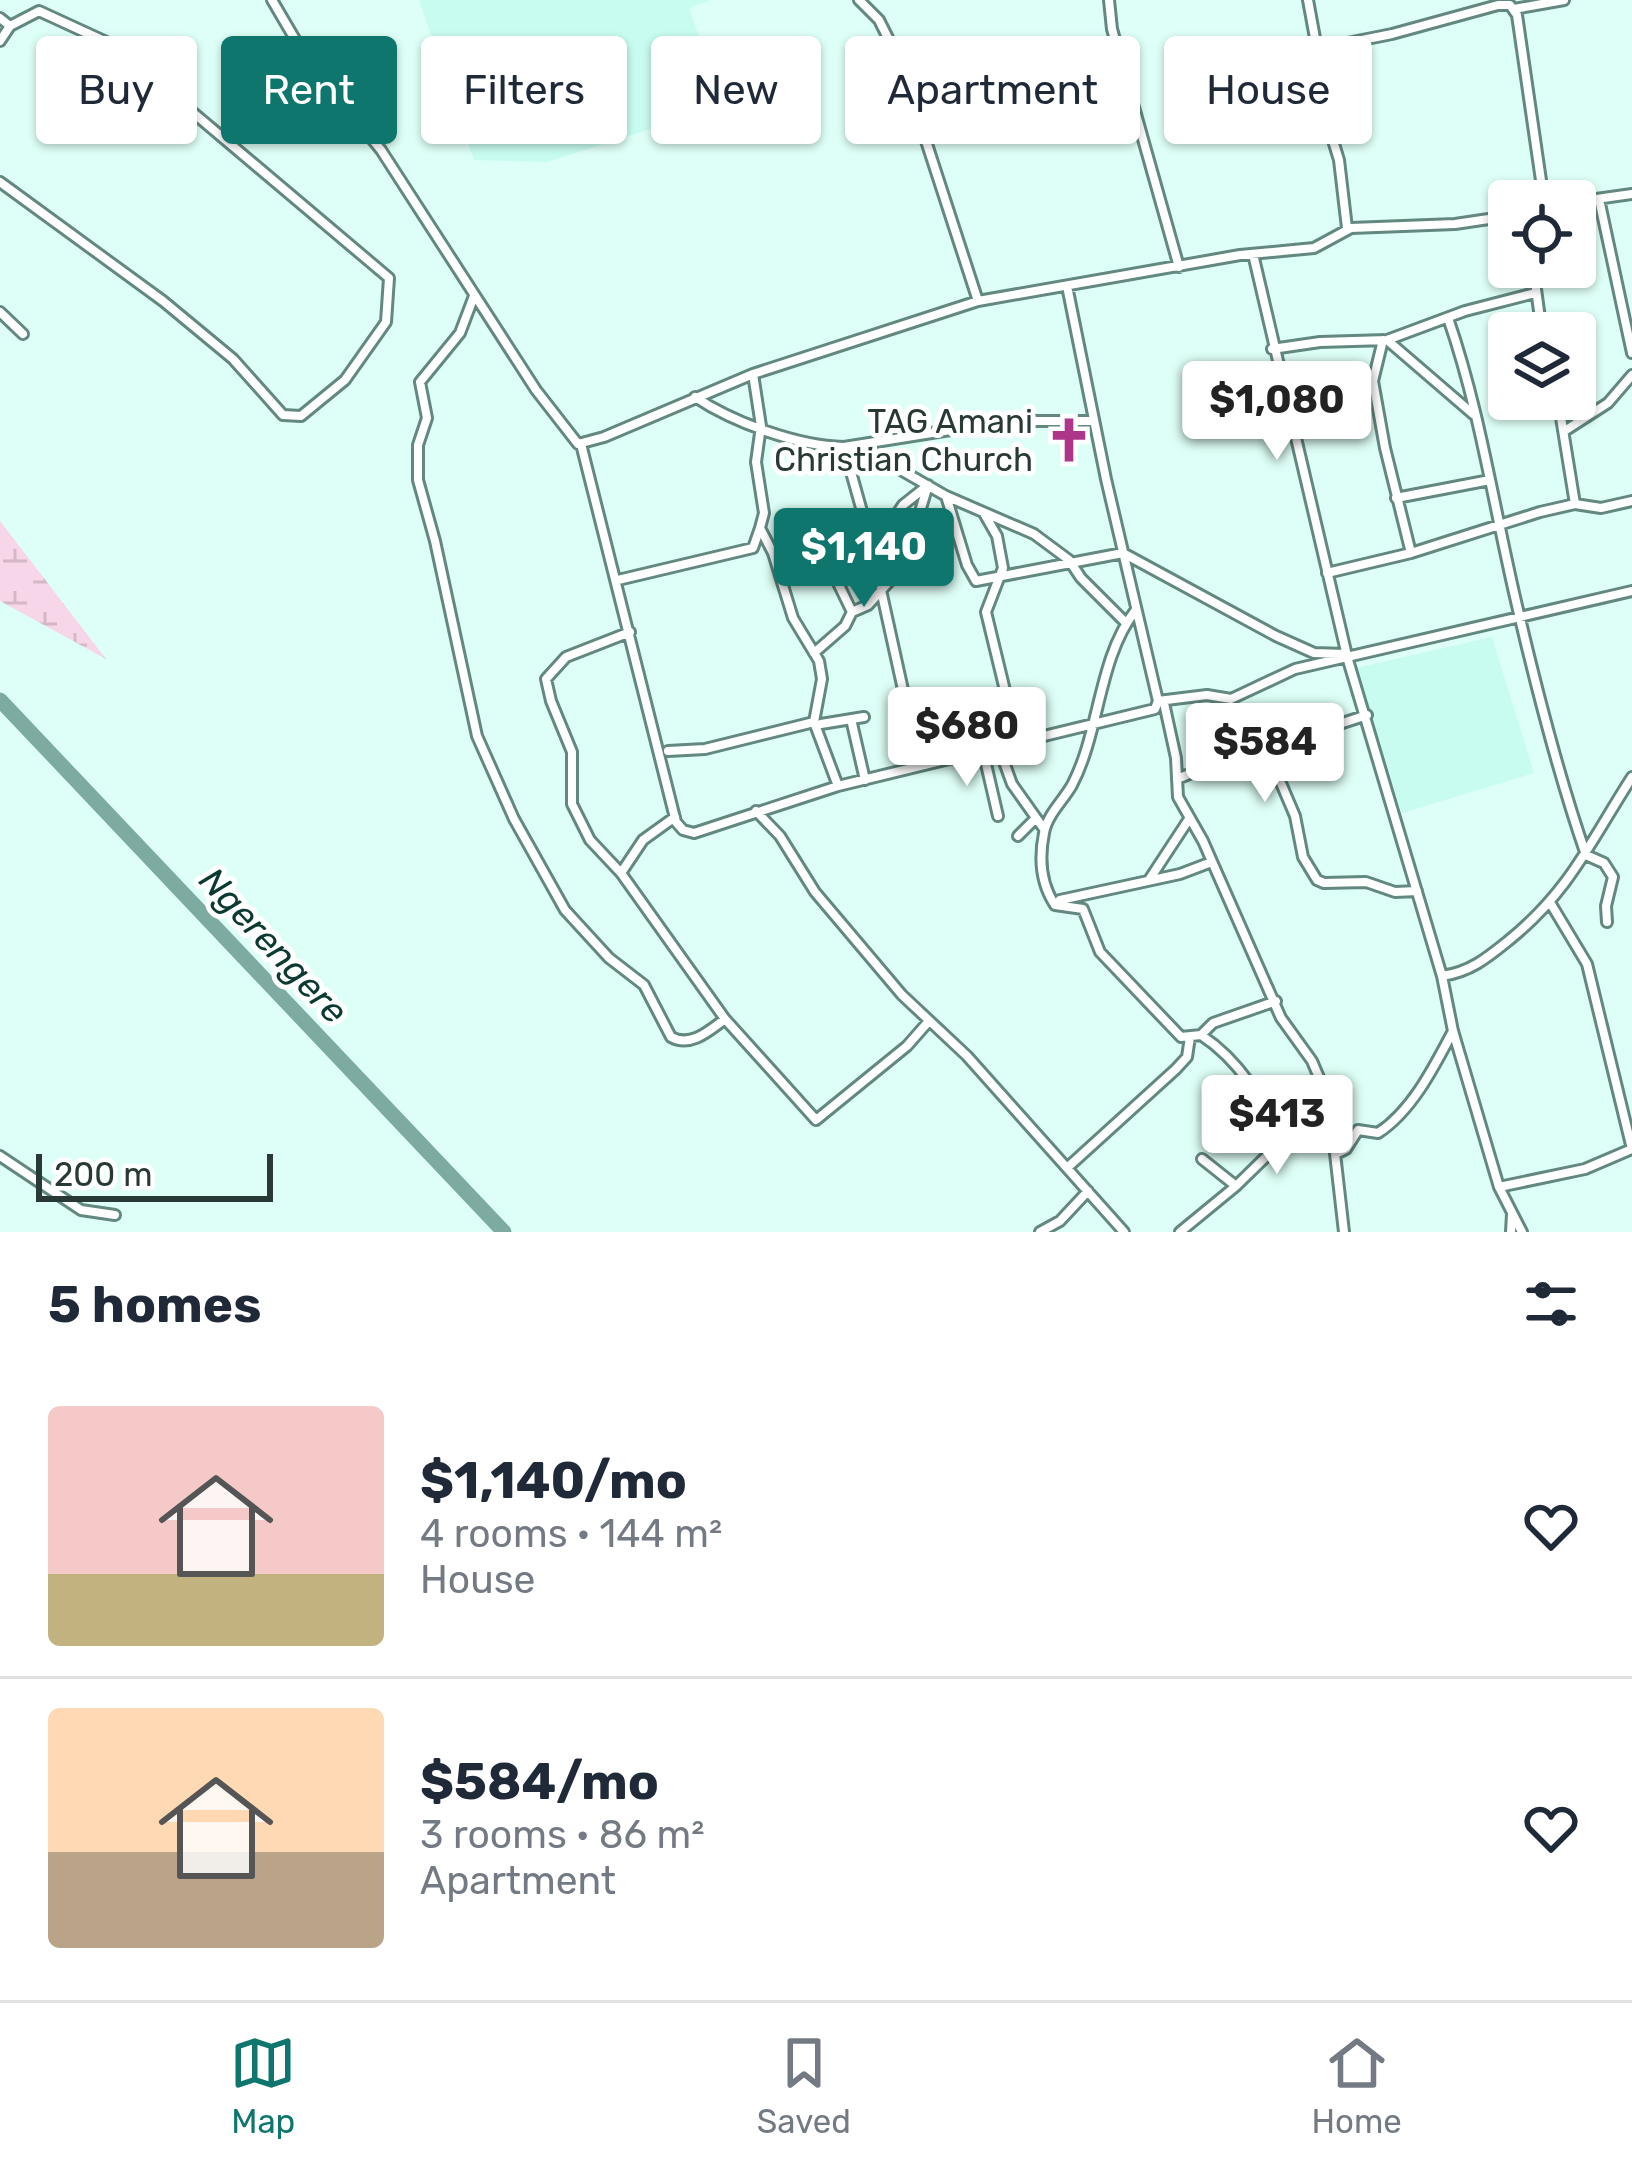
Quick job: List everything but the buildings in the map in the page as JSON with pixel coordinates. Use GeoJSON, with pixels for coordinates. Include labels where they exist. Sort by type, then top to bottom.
{"type":"FeatureCollection","features":[{"type":"Feature","properties":{"kind":"street"},"geometry":{"type":"LineString","coordinates":[[272,0],[306,58],[381,150],[564,430],[580,444],[753,374],[978,301],[1253,254],[1321,247],[1347,228],[1488,219]]}},
{"type":"Feature","properties":{"kind":"street"},"geometry":{"type":"LineString","coordinates":[[859,0],[879,20],[901,64],[978,301]]}},
{"type":"Feature","properties":{"kind":"street"},"geometry":{"type":"LineString","coordinates":[[1109,0],[1112,29],[1179,267]]}},
{"type":"Feature","properties":{"kind":"street"},"geometry":{"type":"LineString","coordinates":[[1308,0],[1315,36]]}},
{"type":"Feature","properties":{"kind":"street"},"geometry":{"type":"LineString","coordinates":[[1372,38],[1498,4],[1514,9],[1564,0]]}},
{"type":"Feature","properties":{"kind":"street"},"geometry":{"type":"LineString","coordinates":[[1514,9],[1542,180]]}},
{"type":"Feature","properties":{"kind":"street"},"geometry":{"type":"LineString","coordinates":[[0,41],[10,26],[39,11],[113,45],[389,278],[386,322],[345,380],[301,416],[283,415],[233,359],[0,182]]}},
{"type":"Feature","properties":{"kind":"street"},"geometry":{"type":"LineString","coordinates":[[0,18],[10,26]]}},
{"type":"Feature","properties":{"kind":"street"},"geometry":{"type":"LineString","coordinates":[[1334,144],[1347,228]]}},
{"type":"Feature","properties":{"kind":"street"},"geometry":{"type":"LineString","coordinates":[[1596,199],[1632,194]]}},
{"type":"Feature","properties":{"kind":"street"},"geometry":{"type":"LineString","coordinates":[[1599,199],[1632,353]]}},
{"type":"Feature","properties":{"kind":"street"},"geometry":{"type":"LineString","coordinates":[[1253,254],[1347,657],[1499,1186],[1522,1232]]}},
{"type":"Feature","properties":{"kind":"street"},"geometry":{"type":"LineString","coordinates":[[1067,286],[1135,610],[1176,758],[1178,797],[1203,841],[1281,1018],[1312,1060],[1327,1094],[1334,1116],[1344,1232]]}},
{"type":"Feature","properties":{"kind":"street"},"geometry":{"type":"LineString","coordinates":[[1535,288],[1538,312]]}},
{"type":"Feature","properties":{"kind":"street"},"geometry":{"type":"LineString","coordinates":[[1272,349],[1385,340],[1535,293]]}},
{"type":"Feature","properties":{"kind":"street"},"geometry":{"type":"LineString","coordinates":[[475,295],[460,333],[420,382],[427,418],[417,459],[477,736],[514,819],[566,910],[609,958],[644,985],[671,1037],[692,1039],[725,1018]]}},
{"type":"Feature","properties":{"kind":"street"},"geometry":{"type":"LineString","coordinates":[[0,312],[23,334]]}},
{"type":"Feature","properties":{"kind":"street"},"geometry":{"type":"LineString","coordinates":[[1448,318],[1469,380],[1519,615],[1586,855]]}},
{"type":"Feature","properties":{"kind":"street"},"geometry":{"type":"LineString","coordinates":[[1385,340],[1474,415]]}},
{"type":"Feature","properties":{"kind":"street"},"geometry":{"type":"LineString","coordinates":[[1385,340],[1373,381],[1411,553]]}},
{"type":"Feature","properties":{"kind":"street"},"geometry":{"type":"LineString","coordinates":[[618,580],[753,548],[764,513],[756,462],[761,426],[753,374]]}},
{"type":"Feature","properties":{"kind":"street"},"geometry":{"type":"LineString","coordinates":[[1565,431],[1608,403],[1632,375]]}},
{"type":"Feature","properties":{"kind":"street"},"geometry":{"type":"LineString","coordinates":[[694,397],[715,410],[815,446],[844,447],[1036,421],[1094,421]]}},
{"type":"Feature","properties":{"kind":"street"},"geometry":{"type":"LineString","coordinates":[[1563,420],[1575,504]]}},
{"type":"Feature","properties":{"kind":"street"},"geometry":{"type":"LineString","coordinates":[[580,444],[675,817],[683,830],[694,833],[838,786],[1155,709],[1160,702],[1207,695],[1231,700],[1295,669],[1632,591]]}},
{"type":"Feature","properties":{"kind":"street"},"geometry":{"type":"LineString","coordinates":[[857,445],[946,496],[1034,534],[1069,560],[1126,623]]}},
{"type":"Feature","properties":{"kind":"street"},"geometry":{"type":"LineString","coordinates":[[844,447],[908,707],[922,734],[926,764]]}},
{"type":"Feature","properties":{"kind":"street"},"geometry":{"type":"LineString","coordinates":[[1396,498],[1490,480]]}},
{"type":"Feature","properties":{"kind":"street"},"geometry":{"type":"LineString","coordinates":[[842,550],[880,539],[903,505],[928,485]]}},
{"type":"Feature","properties":{"kind":"street"},"geometry":{"type":"LineString","coordinates":[[814,653],[904,565],[928,485]]}},
{"type":"Feature","properties":{"kind":"street"},"geometry":{"type":"LineString","coordinates":[[946,496],[976,580],[1123,553],[1314,653],[1347,657]]}},
{"type":"Feature","properties":{"kind":"street"},"geometry":{"type":"LineString","coordinates":[[1327,573],[1575,504],[1601,508],[1632,501]]}},
{"type":"Feature","properties":{"kind":"street"},"geometry":{"type":"LineString","coordinates":[[985,514],[997,536],[1002,577],[986,602],[986,612],[1017,740]]}},
{"type":"Feature","properties":{"kind":"street"},"geometry":{"type":"LineString","coordinates":[[760,528],[793,618],[814,653],[822,679],[817,723],[838,786]]}},
{"type":"Feature","properties":{"kind":"street"},"geometry":{"type":"LineString","coordinates":[[838,583],[852,612]]}},
{"type":"Feature","properties":{"kind":"street"},"geometry":{"type":"LineString","coordinates":[[1053,902],[1042,871],[1044,830],[1072,784],[1112,654],[1135,610]]}},
{"type":"Feature","properties":{"kind":"street"},"geometry":{"type":"LineString","coordinates":[[630,632],[566,657],[546,680],[572,752],[572,804],[590,840],[621,873],[725,1018],[816,1120],[907,1046],[929,1021]]}},
{"type":"Feature","properties":{"kind":"street"},"geometry":{"type":"LineString","coordinates":[[1177,779],[1258,746],[1266,748],[1367,715]]}},
{"type":"Feature","properties":{"kind":"street"},"geometry":{"type":"LineString","coordinates":[[668,751],[705,749],[865,717]]}},
{"type":"Feature","properties":{"kind":"street"},"geometry":{"type":"LineString","coordinates":[[851,719],[865,779]]}},
{"type":"Feature","properties":{"kind":"street"},"geometry":{"type":"LineString","coordinates":[[999,748],[1012,784],[1044,830]]}},
{"type":"Feature","properties":{"kind":"street"},"geometry":{"type":"LineString","coordinates":[[1266,748],[1294,816],[1304,857],[1317,880],[1417,891]]}},
{"type":"Feature","properties":{"kind":"street"},"geometry":{"type":"LineString","coordinates":[[983,751],[998,816]]}},
{"type":"Feature","properties":{"kind":"street"},"geometry":{"type":"LineString","coordinates":[[1442,976],[1470,969],[1551,904],[1632,777]]}},
{"type":"Feature","properties":{"kind":"street"},"geometry":{"type":"LineString","coordinates":[[756,811],[780,836],[847,932],[967,1056],[1124,1232]]}},
{"type":"Feature","properties":{"kind":"street"},"geometry":{"type":"LineString","coordinates":[[621,873],[644,840],[675,817]]}},
{"type":"Feature","properties":{"kind":"street"},"geometry":{"type":"LineString","coordinates":[[1018,836],[1035,819]]}},
{"type":"Feature","properties":{"kind":"street"},"geometry":{"type":"LineString","coordinates":[[1150,880],[1189,819]]}},
{"type":"Feature","properties":{"kind":"street"},"geometry":{"type":"LineString","coordinates":[[1586,855],[1604,862],[1613,877],[1607,922]]}},
{"type":"Feature","properties":{"kind":"street"},"geometry":{"type":"LineString","coordinates":[[1053,902],[1209,863]]}},
{"type":"Feature","properties":{"kind":"street"},"geometry":{"type":"LineString","coordinates":[[1053,902],[1083,909],[1100,952],[1181,1037],[1196,1036],[1214,1043],[1253,1087],[1280,1143]]}},
{"type":"Feature","properties":{"kind":"street"},"geometry":{"type":"LineString","coordinates":[[1499,1186],[1585,1169],[1632,1149],[1587,964],[1551,904]]}},
{"type":"Feature","properties":{"kind":"street"},"geometry":{"type":"LineString","coordinates":[[1066,1168],[1176,1069],[1196,1036],[1213,1023],[1276,1000]]}},
{"type":"Feature","properties":{"kind":"street"},"geometry":{"type":"LineString","coordinates":[[1336,1154],[1346,1149],[1358,1130],[1378,1133],[1400,1116],[1453,1031]]}},
{"type":"Feature","properties":{"kind":"street"},"geometry":{"type":"LineString","coordinates":[[1180,1232],[1280,1143],[1307,1130],[1327,1094]]}},
{"type":"Feature","properties":{"kind":"street"},"geometry":{"type":"LineString","coordinates":[[0,1156],[82,1210],[115,1215]]}},
{"type":"Feature","properties":{"kind":"street"},"geometry":{"type":"LineString","coordinates":[[1202,1159],[1236,1186]]}},
{"type":"Feature","properties":{"kind":"street"},"geometry":{"type":"LineString","coordinates":[[1040,1232],[1060,1221],[1088,1191]]}},
{"type":"Feature","properties":{"kind":"street"},"geometry":{"type":"LineString","coordinates":[[1511,1232],[1512,1212]]}},
{"type":"Feature","properties":{"kind":"shaded area"},"geometry":{"type":"Polygon","coordinates":[[[419,0],[711,0],[689,8],[699,36],[651,36],[651,129],[627,137],[627,36],[431,36],[419,0]]]}},
{"type":"Feature","properties":{"kind":"shaded area"},"geometry":{"type":"Polygon","coordinates":[[[468,144],[604,144],[547,162],[474,160],[468,144]]]}},
{"type":"Feature","properties":{"kind":"shaded area"},"geometry":{"type":"Polygon","coordinates":[[[1492,637],[1534,773],[1402,813],[1356,668],[1492,637]]]}},
{"type":"Feature","properties":{"kind":"green space"},"geometry":{"type":"Polygon","coordinates":[[[0,521],[106,659],[0,601],[0,521]]]}},
{"type":"Feature","properties":{"kind":"waterway","name":"Ngerengere"},"geometry":{"type":"LineString","coordinates":[[0,700],[504,1232]]}},
{"type":"Feature","properties":{"kind":"place","name":"TAG Amani Christian Church"},"geometry":{"type":"Point","coordinates":[1069,440]}}]}
